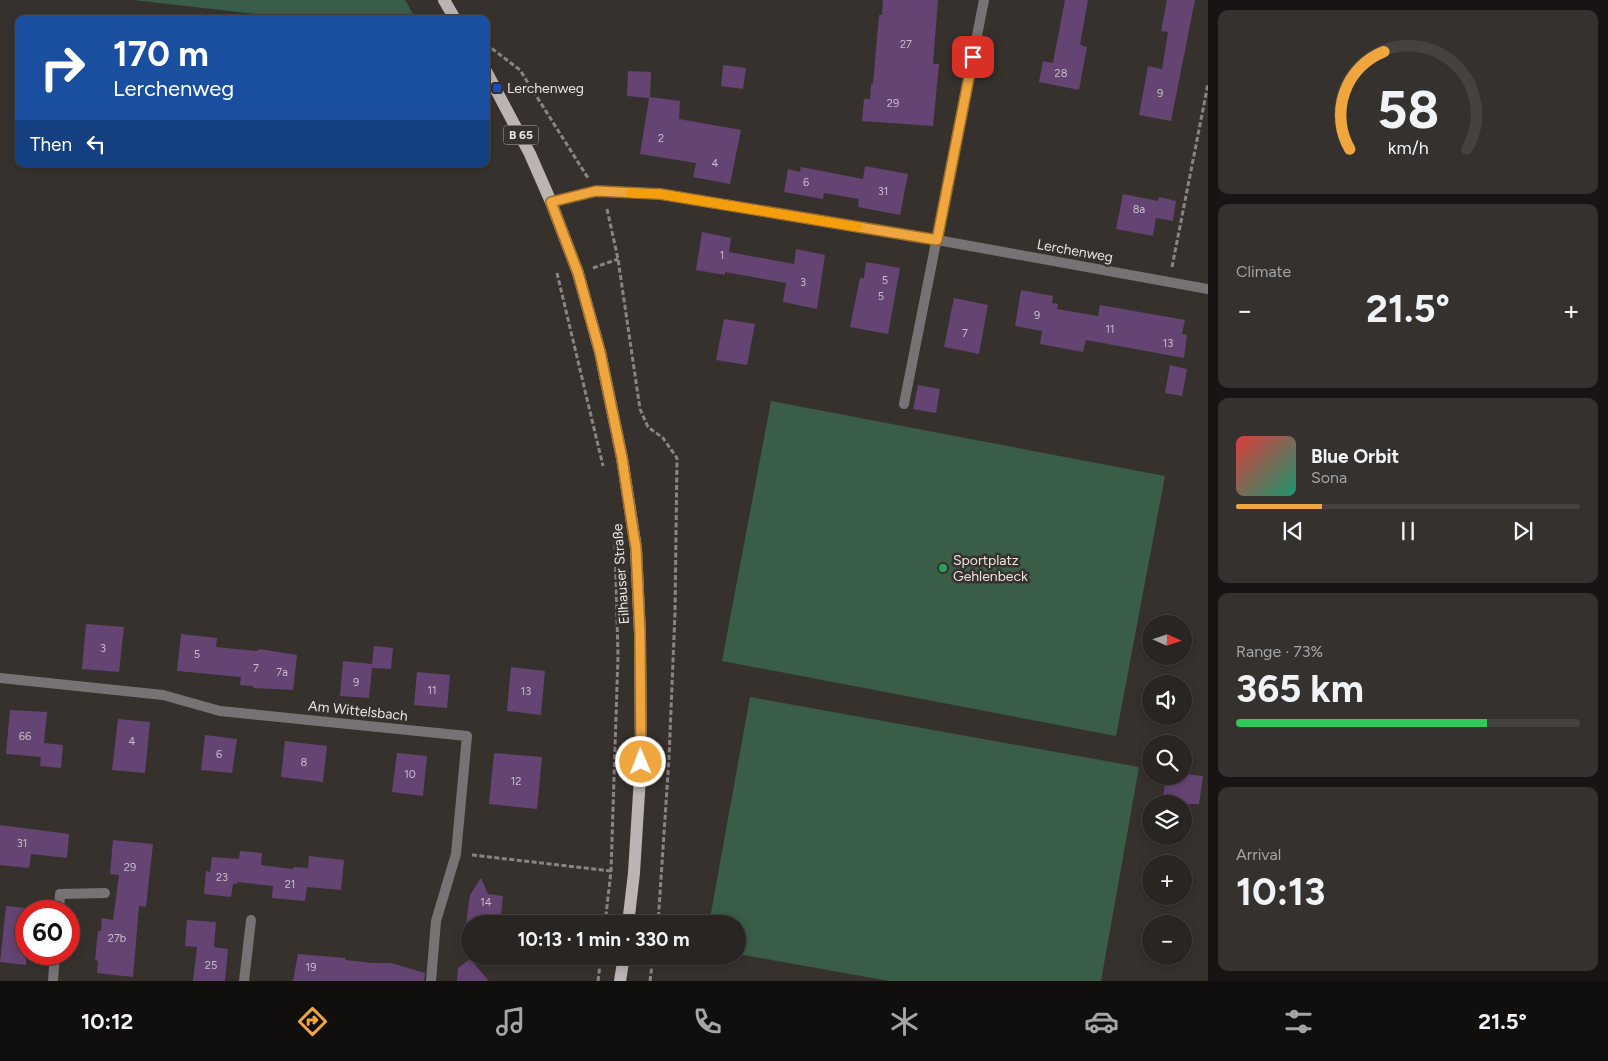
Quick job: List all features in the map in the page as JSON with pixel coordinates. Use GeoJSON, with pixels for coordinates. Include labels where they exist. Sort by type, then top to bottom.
{"type":"FeatureCollection","features":[{"type":"Feature","properties":{"kind":"main road"},"geometry":{"type":"LineString","coordinates":[[444,0],[453,15]]}},
{"type":"Feature","properties":{"kind":"main road","name":"B 65"},"geometry":{"type":"LineString","coordinates":[[490,78],[530,154],[551,202]]}},
{"type":"Feature","properties":{"kind":"main road","name":"Eilhauser Straße"},"geometry":{"type":"LineString","coordinates":[[551,202],[578,273],[600,352],[622,458],[636,548],[640,634],[641,762],[634,873],[629,915]]}},
{"type":"Feature","properties":{"kind":"main road"},"geometry":{"type":"LineString","coordinates":[[620,981],[623,965]]}},
{"type":"Feature","properties":{"kind":"street"},"geometry":{"type":"LineString","coordinates":[[904,404],[984,0]]}},
{"type":"Feature","properties":{"kind":"street","name":"Lerchenweg"},"geometry":{"type":"LineString","coordinates":[[551,202],[596,191],[660,194],[937,240],[1208,289]]}},
{"type":"Feature","properties":{"kind":"street","name":"Am Wittelsbach"},"geometry":{"type":"LineString","coordinates":[[0,678],[163,695],[220,711],[467,736],[456,854],[436,921],[431,981]]}},
{"type":"Feature","properties":{"kind":"street"},"geometry":{"type":"LineString","coordinates":[[60,900],[60,894],[105,893]]}},
{"type":"Feature","properties":{"kind":"street"},"geometry":{"type":"LineString","coordinates":[[244,981],[251,920]]}},
{"type":"Feature","properties":{"kind":"street"},"geometry":{"type":"LineString","coordinates":[[53,981],[54,965]]}},
{"type":"Feature","properties":{"kind":"path"},"geometry":{"type":"LineString","coordinates":[[1169,282],[1208,84]]}},
{"type":"Feature","properties":{"kind":"path"},"geometry":{"type":"LineString","coordinates":[[557,270],[604,468]]}},
{"type":"Feature","properties":{"kind":"path"},"geometry":{"type":"LineString","coordinates":[[606,915],[611,871],[618,656],[614,534]]}},
{"type":"Feature","properties":{"kind":"path"},"geometry":{"type":"LineString","coordinates":[[456,854],[611,871]]}},
{"type":"Feature","properties":{"kind":"path"},"geometry":{"type":"LineString","coordinates":[[598,981],[600,965]]}},
{"type":"Feature","properties":{"kind":"path"},"geometry":{"type":"LineString","coordinates":[[650,981],[652,965]]}},
{"type":"Feature","properties":{"kind":"green space"},"geometry":{"type":"Polygon","coordinates":[[[133,0],[405,0],[414,15],[265,15],[133,0]]]}},
{"type":"Feature","properties":{"kind":"green space","name":"Sportplatz Gehlenbeck"},"geometry":{"type":"Polygon","coordinates":[[[771,401],[1165,476],[1116,736],[722,661],[771,401]]]}},
{"type":"Feature","properties":{"kind":"green space"},"geometry":{"type":"Polygon","coordinates":[[[750,697],[1139,767],[1101,981],[889,981],[746,955],[746,915],[711,915],[750,697]]]}},
{"type":"Feature","properties":{"kind":"building"},"geometry":{"type":"Polygon","coordinates":[[[883,0],[938,0],[933,64],[939,64],[933,126],[862,121],[864,99],[870,99],[871,84],[873,84],[879,15],[882,15],[883,0]]]}},
{"type":"Feature","properties":{"kind":"building"},"geometry":{"type":"Polygon","coordinates":[[[1065,0],[1088,0],[1080,45],[1087,47],[1079,90],[1039,82],[1043,61],[1053,63],[1065,0]]]}},
{"type":"Feature","properties":{"kind":"building"},"geometry":{"type":"Polygon","coordinates":[[[1167,0],[1195,0],[1171,121],[1139,115],[1148,66],[1162,69],[1168,32],[1161,31],[1167,0]]]}},
{"type":"Feature","properties":{"kind":"building"},"geometry":{"type":"Polygon","coordinates":[[[723,65],[746,68],[743,89],[721,86],[723,65]]]}},
{"type":"Feature","properties":{"kind":"building"},"geometry":{"type":"Polygon","coordinates":[[[628,71],[651,72],[650,97],[680,101],[679,119],[741,130],[730,184],[693,177],[696,163],[640,154],[649,98],[627,96],[628,71]]]}},
{"type":"Feature","properties":{"kind":"building"},"geometry":{"type":"Polygon","coordinates":[[[865,166],[908,174],[900,215],[858,207],[859,199],[824,193],[823,199],[784,192],[788,169],[800,172],[801,167],[863,179],[865,166]]]}},
{"type":"Feature","properties":{"kind":"building"},"geometry":{"type":"Polygon","coordinates":[[[1123,194],[1158,201],[1159,197],[1176,201],[1173,221],[1156,218],[1153,236],[1116,229],[1123,194]]]}},
{"type":"Feature","properties":{"kind":"building"},"geometry":{"type":"Polygon","coordinates":[[[702,232],[731,238],[729,252],[794,264],[796,249],[825,255],[817,309],[783,302],[786,283],[725,272],[725,275],[696,270],[702,232]]]}},
{"type":"Feature","properties":{"kind":"building"},"geometry":{"type":"Polygon","coordinates":[[[866,262],[900,268],[888,334],[850,327],[860,278],[864,278],[866,262]]]}},
{"type":"Feature","properties":{"kind":"building"},"geometry":{"type":"Polygon","coordinates":[[[1021,290],[1053,296],[1052,303],[1058,304],[1057,309],[1098,316],[1100,305],[1185,320],[1182,334],[1187,335],[1184,358],[1086,340],[1083,352],[1040,344],[1042,331],[1015,326],[1021,290]]]}},
{"type":"Feature","properties":{"kind":"building"},"geometry":{"type":"Polygon","coordinates":[[[954,298],[988,305],[979,354],[944,347],[954,298]]]}},
{"type":"Feature","properties":{"kind":"building"},"geometry":{"type":"Polygon","coordinates":[[[724,319],[755,324],[747,365],[716,360],[724,319]]]}},
{"type":"Feature","properties":{"kind":"building"},"geometry":{"type":"Polygon","coordinates":[[[1170,365],[1187,369],[1182,396],[1165,393],[1170,365]]]}},
{"type":"Feature","properties":{"kind":"building"},"geometry":{"type":"Polygon","coordinates":[[[918,385],[940,389],[936,413],[913,409],[918,385]]]}},
{"type":"Feature","properties":{"kind":"building"},"geometry":{"type":"Polygon","coordinates":[[[86,624],[124,627],[119,672],[82,669],[86,624]]]}},
{"type":"Feature","properties":{"kind":"building"},"geometry":{"type":"Polygon","coordinates":[[[181,634],[217,638],[216,647],[257,651],[259,649],[297,655],[293,690],[253,688],[253,686],[240,685],[241,677],[177,671],[181,634]]]}},
{"type":"Feature","properties":{"kind":"building"},"geometry":{"type":"Polygon","coordinates":[[[374,646],[393,648],[391,669],[372,668],[369,698],[340,696],[343,661],[372,664],[374,646]]]}},
{"type":"Feature","properties":{"kind":"building"},"geometry":{"type":"Polygon","coordinates":[[[511,667],[545,671],[541,715],[507,711],[511,667]]]}},
{"type":"Feature","properties":{"kind":"building"},"geometry":{"type":"Polygon","coordinates":[[[417,672],[450,675],[447,708],[414,705],[417,672]]]}},
{"type":"Feature","properties":{"kind":"building"},"geometry":{"type":"Polygon","coordinates":[[[10,710],[47,712],[44,743],[63,745],[61,768],[40,766],[41,757],[6,754],[10,710]]]}},
{"type":"Feature","properties":{"kind":"building"},"geometry":{"type":"Polygon","coordinates":[[[118,719],[150,722],[145,773],[112,770],[118,719]]]}},
{"type":"Feature","properties":{"kind":"building"},"geometry":{"type":"Polygon","coordinates":[[[205,735],[237,739],[232,773],[201,770],[205,735]]]}},
{"type":"Feature","properties":{"kind":"building"},"geometry":{"type":"Polygon","coordinates":[[[285,741],[327,746],[323,782],[281,777],[285,741]]]}},
{"type":"Feature","properties":{"kind":"building"},"geometry":{"type":"Polygon","coordinates":[[[397,753],[427,756],[423,796],[392,792],[397,753]]]}},
{"type":"Feature","properties":{"kind":"building"},"geometry":{"type":"Polygon","coordinates":[[[494,753],[542,757],[537,809],[489,804],[494,753]]]}},
{"type":"Feature","properties":{"kind":"building"},"geometry":{"type":"Polygon","coordinates":[[[1192,775],[1203,776],[1199,804],[1192,804],[1192,795],[1163,795],[1165,785],[1192,785],[1192,775]]]}},
{"type":"Feature","properties":{"kind":"building"},"geometry":{"type":"Polygon","coordinates":[[[0,825],[69,834],[67,858],[31,854],[29,868],[0,865],[0,825]]]}},
{"type":"Feature","properties":{"kind":"building"},"geometry":{"type":"Polygon","coordinates":[[[113,840],[153,844],[146,907],[139,906],[133,977],[97,973],[98,961],[95,960],[98,931],[101,931],[102,918],[113,920],[119,875],[110,874],[113,840]]]}},
{"type":"Feature","properties":{"kind":"building"},"geometry":{"type":"Polygon","coordinates":[[[240,851],[262,853],[261,865],[293,869],[294,867],[308,868],[309,856],[344,860],[341,890],[307,887],[305,901],[272,898],[273,886],[237,882],[237,884],[233,884],[231,897],[204,894],[206,871],[210,872],[212,857],[239,859],[240,851]]]}},
{"type":"Feature","properties":{"kind":"building"},"geometry":{"type":"Polygon","coordinates":[[[481,878],[488,894],[503,896],[501,915],[467,915],[470,895],[481,878]]]}},
{"type":"Feature","properties":{"kind":"building"},"geometry":{"type":"Polygon","coordinates":[[[6,906],[15,907],[15,964],[0,962],[6,906]]]}},
{"type":"Feature","properties":{"kind":"building"},"geometry":{"type":"Polygon","coordinates":[[[187,920],[216,922],[214,947],[228,949],[225,981],[193,981],[197,947],[185,946],[187,920]]]}},
{"type":"Feature","properties":{"kind":"building"},"geometry":{"type":"Polygon","coordinates":[[[298,954],[346,958],[345,960],[373,963],[391,963],[425,973],[424,981],[293,981],[298,954]]]}},
{"type":"Feature","properties":{"kind":"building"},"geometry":{"type":"Polygon","coordinates":[[[462,965],[475,965],[489,981],[457,981],[458,968],[462,965]]]}},
{"type":"Feature","properties":{"kind":"slow traffic"},"geometry":{"type":"LineString","coordinates":[[631,193],[660,194],[858,227]]}},
{"type":"Feature","properties":{"kind":"place","name":"Lerchenweg"},"geometry":{"type":"Point","coordinates":[497,88]}},
{"type":"Feature","properties":{"kind":"place","name":"Sportplatz Gehlenbeck"},"geometry":{"type":"Point","coordinates":[943,568]}},
{"type":"Feature","properties":{"kind":"route"},"geometry":{"type":"LineString","coordinates":[[641,762],[640,634],[636,548],[622,458],[600,352],[578,273],[551,202],[596,191],[660,194],[937,240],[973,57]]}}]}
